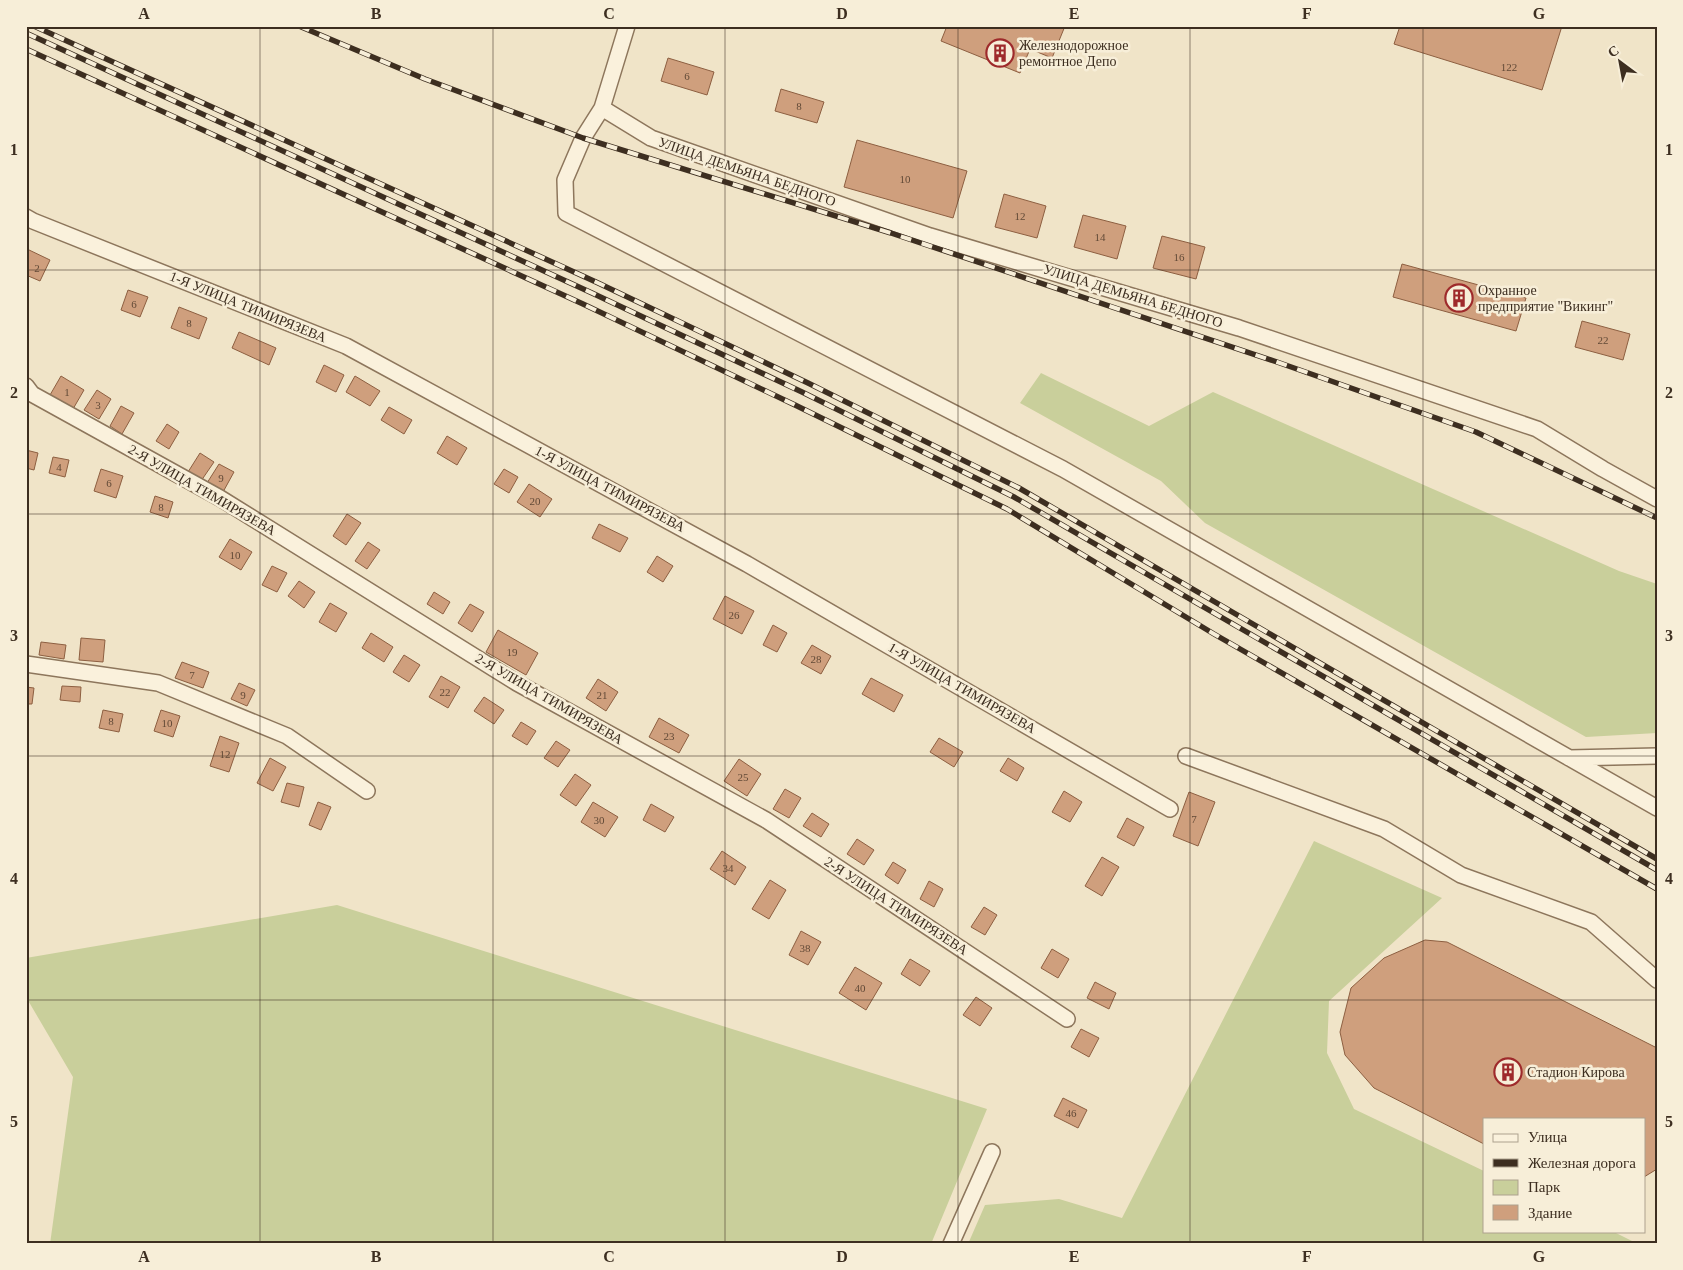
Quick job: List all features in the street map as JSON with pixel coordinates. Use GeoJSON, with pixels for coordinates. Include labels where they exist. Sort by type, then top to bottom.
{"type":"FeatureCollection","features":[{"type":"Feature","properties":{"kind":"street"},"geometry":{"type":"LineString","coordinates":[[627,26],[602,108],[583,138],[565,180],[566,213],[1063,469],[1657,808]]}},
{"type":"Feature","properties":{"kind":"street","name":"УЛИЦА ДЕМЬЯНА БЕДНОГО"},"geometry":{"type":"LineString","coordinates":[[602,108],[652,138],[930,236],[1240,328],[1537,429],[1657,499]]}},
{"type":"Feature","properties":{"kind":"street","name":"1-Я УЛИЦА ТИМИРЯЗЕВА"},"geometry":{"type":"LineString","coordinates":[[26,217],[346,346],[748,564],[1170,809]]}},
{"type":"Feature","properties":{"kind":"street","name":"2-Я УЛИЦА ТИМИРЯЗЕВА"},"geometry":{"type":"LineString","coordinates":[[26,386],[32,394],[220,498],[517,682],[766,820],[1067,1019]]}},
{"type":"Feature","properties":{"kind":"street"},"geometry":{"type":"LineString","coordinates":[[26,664],[158,683],[287,736],[367,790]]}},
{"type":"Feature","properties":{"kind":"street"},"geometry":{"type":"LineString","coordinates":[[1186,756],[1384,829],[1461,875],[1590,922],[1657,980]]}},
{"type":"Feature","properties":{"kind":"street"},"geometry":{"type":"LineString","coordinates":[[1568,758],[1657,756]]}},
{"type":"Feature","properties":{"kind":"street"},"geometry":{"type":"LineString","coordinates":[[952,1244],[992,1152]]}},
{"type":"Feature","properties":{"kind":"green space"},"geometry":{"type":"Polygon","coordinates":[[[1041,373],[1149,426],[1213,392],[1619,571],[1657,584],[1657,733],[1586,737],[1205,523],[1161,481],[1020,403],[1041,373]]]}},
{"type":"Feature","properties":{"kind":"green space"},"geometry":{"type":"Polygon","coordinates":[[[1314,841],[1442,898],[1329,1001],[1327,1053],[1354,1109],[1483,1171],[1483,1232],[1614,1232],[1638,1244],[968,1244],[985,1205],[1059,1199],[1122,1218],[1314,841]]]}},
{"type":"Feature","properties":{"kind":"green space"},"geometry":{"type":"Polygon","coordinates":[[[337,905],[987,1109],[931,1244],[50,1244],[73,1077],[26,997],[26,958],[337,905]]]}},
{"type":"Feature","properties":{"kind":"building","name":"Железнодорожное ремонтное Депо"},"geometry":{"type":"Polygon","coordinates":[[[947,26],[1065,26],[1052,58],[1030,49],[1020,73],[941,41],[947,26]]]}},
{"type":"Feature","properties":{"kind":"building"},"geometry":{"type":"Polygon","coordinates":[[[1400,26],[1562,26],[1542,90],[1394,44],[1400,26]]]}},
{"type":"Feature","properties":{"kind":"building"},"geometry":{"type":"Polygon","coordinates":[[[668,58],[714,72],[707,95],[661,81],[668,58]]]}},
{"type":"Feature","properties":{"kind":"building"},"geometry":{"type":"Polygon","coordinates":[[[781,89],[824,102],[817,123],[775,111],[781,89]]]}},
{"type":"Feature","properties":{"kind":"building"},"geometry":{"type":"Polygon","coordinates":[[[857,140],[967,171],[953,218],[844,187],[857,140]]]}},
{"type":"Feature","properties":{"kind":"building"},"geometry":{"type":"Polygon","coordinates":[[[1004,194],[1046,206],[1037,238],[995,227],[1004,194]]]}},
{"type":"Feature","properties":{"kind":"building"},"geometry":{"type":"Polygon","coordinates":[[[1083,215],[1126,226],[1117,259],[1074,247],[1083,215]]]}},
{"type":"Feature","properties":{"kind":"building"},"geometry":{"type":"Polygon","coordinates":[[[1162,236],[1205,247],[1196,279],[1153,268],[1162,236]]]}},
{"type":"Feature","properties":{"kind":"building"},"geometry":{"type":"Polygon","coordinates":[[[27,249],[50,260],[40,281],[26,275],[27,249]]]}},
{"type":"Feature","properties":{"kind":"building","name":"Охранное предприятие \"Викинг\""},"geometry":{"type":"Polygon","coordinates":[[[1402,264],[1526,298],[1516,331],[1393,297],[1402,264]]]}},
{"type":"Feature","properties":{"kind":"building"},"geometry":{"type":"Polygon","coordinates":[[[128,290],[148,297],[140,317],[121,310],[128,290]]]}},
{"type":"Feature","properties":{"kind":"building"},"geometry":{"type":"Polygon","coordinates":[[[179,307],[207,318],[199,339],[171,328],[179,307]]]}},
{"type":"Feature","properties":{"kind":"building"},"geometry":{"type":"Polygon","coordinates":[[[1582,321],[1630,334],[1623,360],[1575,347],[1582,321]]]}},
{"type":"Feature","properties":{"kind":"building"},"geometry":{"type":"Polygon","coordinates":[[[239,332],[276,348],[269,365],[232,348],[239,332]]]}},
{"type":"Feature","properties":{"kind":"building"},"geometry":{"type":"Polygon","coordinates":[[[324,365],[344,375],[336,392],[316,382],[324,365]]]}},
{"type":"Feature","properties":{"kind":"building"},"geometry":{"type":"Polygon","coordinates":[[[61,376],[84,390],[73,409],[50,395],[61,376]]]}},
{"type":"Feature","properties":{"kind":"building"},"geometry":{"type":"Polygon","coordinates":[[[355,376],[380,391],[370,406],[346,392],[355,376]]]}},
{"type":"Feature","properties":{"kind":"building"},"geometry":{"type":"Polygon","coordinates":[[[97,390],[111,399],[99,419],[84,410],[97,390]]]}},
{"type":"Feature","properties":{"kind":"building"},"geometry":{"type":"Polygon","coordinates":[[[121,406],[134,413],[122,434],[110,426],[121,406]]]}},
{"type":"Feature","properties":{"kind":"building"},"geometry":{"type":"Polygon","coordinates":[[[389,407],[412,420],[404,434],[381,420],[389,407]]]}},
{"type":"Feature","properties":{"kind":"building"},"geometry":{"type":"Polygon","coordinates":[[[167,424],[179,432],[169,449],[156,441],[167,424]]]}},
{"type":"Feature","properties":{"kind":"building"},"geometry":{"type":"Polygon","coordinates":[[[447,436],[467,448],[457,465],[437,453],[447,436]]]}},
{"type":"Feature","properties":{"kind":"building"},"geometry":{"type":"Polygon","coordinates":[[[26,450],[38,453],[34,470],[26,468],[26,450]]]}},
{"type":"Feature","properties":{"kind":"building"},"geometry":{"type":"Polygon","coordinates":[[[200,453],[214,462],[201,481],[188,472],[200,453]]]}},
{"type":"Feature","properties":{"kind":"building"},"geometry":{"type":"Polygon","coordinates":[[[53,457],[69,460],[65,477],[49,473],[53,457]]]}},
{"type":"Feature","properties":{"kind":"building"},"geometry":{"type":"Polygon","coordinates":[[[219,464],[234,472],[223,492],[207,483],[219,464]]]}},
{"type":"Feature","properties":{"kind":"building"},"geometry":{"type":"Polygon","coordinates":[[[101,469],[123,476],[116,498],[94,491],[101,469]]]}},
{"type":"Feature","properties":{"kind":"building"},"geometry":{"type":"Polygon","coordinates":[[[504,469],[518,477],[509,493],[494,484],[504,469]]]}},
{"type":"Feature","properties":{"kind":"building"},"geometry":{"type":"Polygon","coordinates":[[[529,484],[552,499],[540,517],[517,502],[529,484]]]}},
{"type":"Feature","properties":{"kind":"building"},"geometry":{"type":"Polygon","coordinates":[[[155,496],[173,502],[168,518],[150,512],[155,496]]]}},
{"type":"Feature","properties":{"kind":"building"},"geometry":{"type":"Polygon","coordinates":[[[347,514],[361,523],[346,545],[333,536],[347,514]]]}},
{"type":"Feature","properties":{"kind":"building"},"geometry":{"type":"Polygon","coordinates":[[[599,524],[628,538],[620,552],[592,538],[599,524]]]}},
{"type":"Feature","properties":{"kind":"building"},"geometry":{"type":"Polygon","coordinates":[[[230,539],[252,552],[241,570],[219,557],[230,539]]]}},
{"type":"Feature","properties":{"kind":"building"},"geometry":{"type":"Polygon","coordinates":[[[368,542],[380,550],[367,569],[355,561],[368,542]]]}},
{"type":"Feature","properties":{"kind":"building"},"geometry":{"type":"Polygon","coordinates":[[[657,556],[673,566],[663,582],[647,572],[657,556]]]}},
{"type":"Feature","properties":{"kind":"building"},"geometry":{"type":"Polygon","coordinates":[[[272,566],[287,573],[277,592],[262,585],[272,566]]]}},
{"type":"Feature","properties":{"kind":"building"},"geometry":{"type":"Polygon","coordinates":[[[299,581],[315,592],[304,608],[288,596],[299,581]]]}},
{"type":"Feature","properties":{"kind":"building"},"geometry":{"type":"Polygon","coordinates":[[[434,592],[450,602],[443,614],[427,604],[434,592]]]}},
{"type":"Feature","properties":{"kind":"building"},"geometry":{"type":"Polygon","coordinates":[[[725,596],[754,611],[742,634],[713,619],[725,596]]]}},
{"type":"Feature","properties":{"kind":"building"},"geometry":{"type":"Polygon","coordinates":[[[330,603],[347,613],[336,632],[319,622],[330,603]]]}},
{"type":"Feature","properties":{"kind":"building"},"geometry":{"type":"Polygon","coordinates":[[[470,604],[484,612],[472,632],[458,623],[470,604]]]}},
{"type":"Feature","properties":{"kind":"building"},"geometry":{"type":"Polygon","coordinates":[[[773,625],[787,633],[777,652],[763,645],[773,625]]]}},
{"type":"Feature","properties":{"kind":"building"},"geometry":{"type":"Polygon","coordinates":[[[498,630],[538,653],[526,675],[486,652],[498,630]]]}},
{"type":"Feature","properties":{"kind":"building"},"geometry":{"type":"Polygon","coordinates":[[[371,633],[393,647],[384,662],[362,648],[371,633]]]}},
{"type":"Feature","properties":{"kind":"building"},"geometry":{"type":"Polygon","coordinates":[[[81,638],[105,640],[103,662],[79,660],[81,638]]]}},
{"type":"Feature","properties":{"kind":"building"},"geometry":{"type":"Polygon","coordinates":[[[41,642],[66,645],[64,659],[39,655],[41,642]]]}},
{"type":"Feature","properties":{"kind":"building"},"geometry":{"type":"Polygon","coordinates":[[[812,645],[831,656],[821,674],[801,663],[812,645]]]}},
{"type":"Feature","properties":{"kind":"building"},"geometry":{"type":"Polygon","coordinates":[[[404,655],[420,665],[409,682],[393,672],[404,655]]]}},
{"type":"Feature","properties":{"kind":"building"},"geometry":{"type":"Polygon","coordinates":[[[182,662],[209,672],[203,688],[175,678],[182,662]]]}},
{"type":"Feature","properties":{"kind":"building"},"geometry":{"type":"Polygon","coordinates":[[[441,676],[460,687],[448,708],[429,697],[441,676]]]}},
{"type":"Feature","properties":{"kind":"building"},"geometry":{"type":"Polygon","coordinates":[[[871,678],[903,695],[894,712],[862,694],[871,678]]]}},
{"type":"Feature","properties":{"kind":"building"},"geometry":{"type":"Polygon","coordinates":[[[598,679],[618,692],[606,711],[586,698],[598,679]]]}},
{"type":"Feature","properties":{"kind":"building"},"geometry":{"type":"Polygon","coordinates":[[[239,683],[255,690],[247,706],[231,699],[239,683]]]}},
{"type":"Feature","properties":{"kind":"building"},"geometry":{"type":"Polygon","coordinates":[[[62,686],[81,687],[80,702],[60,700],[62,686]]]}},
{"type":"Feature","properties":{"kind":"building"},"geometry":{"type":"Polygon","coordinates":[[[26,687],[34,688],[32,704],[26,704],[26,687]]]}},
{"type":"Feature","properties":{"kind":"building"},"geometry":{"type":"Polygon","coordinates":[[[484,697],[504,710],[494,724],[474,711],[484,697]]]}},
{"type":"Feature","properties":{"kind":"building"},"geometry":{"type":"Polygon","coordinates":[[[103,710],[123,714],[119,732],[99,728],[103,710]]]}},
{"type":"Feature","properties":{"kind":"building"},"geometry":{"type":"Polygon","coordinates":[[[161,710],[180,716],[173,737],[154,731],[161,710]]]}},
{"type":"Feature","properties":{"kind":"building"},"geometry":{"type":"Polygon","coordinates":[[[659,718],[689,735],[679,753],[649,737],[659,718]]]}},
{"type":"Feature","properties":{"kind":"building"},"geometry":{"type":"Polygon","coordinates":[[[521,722],[536,731],[527,745],[512,736],[521,722]]]}},
{"type":"Feature","properties":{"kind":"building"},"geometry":{"type":"Polygon","coordinates":[[[220,736],[239,743],[229,772],[210,766],[220,736]]]}},
{"type":"Feature","properties":{"kind":"building"},"geometry":{"type":"Polygon","coordinates":[[[939,738],[963,752],[954,767],[930,752],[939,738]]]}},
{"type":"Feature","properties":{"kind":"building"},"geometry":{"type":"Polygon","coordinates":[[[556,741],[570,750],[558,767],[544,758],[556,741]]]}},
{"type":"Feature","properties":{"kind":"building"},"geometry":{"type":"Polygon","coordinates":[[[270,758],[286,767],[273,791],[257,783],[270,758]]]}},
{"type":"Feature","properties":{"kind":"building"},"geometry":{"type":"Polygon","coordinates":[[[1008,758],[1024,768],[1017,781],[1000,771],[1008,758]]]}},
{"type":"Feature","properties":{"kind":"building"},"geometry":{"type":"Polygon","coordinates":[[[739,759],[761,774],[747,796],[724,781],[739,759]]]}},
{"type":"Feature","properties":{"kind":"building"},"geometry":{"type":"Polygon","coordinates":[[[575,774],[591,785],[576,806],[560,795],[575,774]]]}},
{"type":"Feature","properties":{"kind":"building"},"geometry":{"type":"Polygon","coordinates":[[[287,783],[304,787],[299,807],[281,802],[287,783]]]}},
{"type":"Feature","properties":{"kind":"building"},"geometry":{"type":"Polygon","coordinates":[[[785,789],[801,798],[789,818],[773,809],[785,789]]]}},
{"type":"Feature","properties":{"kind":"building"},"geometry":{"type":"Polygon","coordinates":[[[1064,791],[1082,802],[1070,822],[1052,812],[1064,791]]]}},
{"type":"Feature","properties":{"kind":"building"},"geometry":{"type":"Polygon","coordinates":[[[1189,792],[1215,802],[1198,846],[1173,836],[1189,792]]]}},
{"type":"Feature","properties":{"kind":"building"},"geometry":{"type":"Polygon","coordinates":[[[318,802],[331,807],[321,830],[309,825],[318,802]]]}},
{"type":"Feature","properties":{"kind":"building"},"geometry":{"type":"Polygon","coordinates":[[[593,802],[618,817],[605,837],[581,822],[593,802]]]}},
{"type":"Feature","properties":{"kind":"building"},"geometry":{"type":"Polygon","coordinates":[[[651,804],[674,817],[665,832],[643,820],[651,804]]]}},
{"type":"Feature","properties":{"kind":"building"},"geometry":{"type":"Polygon","coordinates":[[[812,813],[829,824],[821,837],[803,826],[812,813]]]}},
{"type":"Feature","properties":{"kind":"building"},"geometry":{"type":"Polygon","coordinates":[[[1127,818],[1144,827],[1134,846],[1117,837],[1127,818]]]}},
{"type":"Feature","properties":{"kind":"building"},"geometry":{"type":"Polygon","coordinates":[[[857,839],[874,850],[864,865],[847,854],[857,839]]]}},
{"type":"Feature","properties":{"kind":"building"},"geometry":{"type":"Polygon","coordinates":[[[722,851],[746,867],[735,885],[710,869],[722,851]]]}},
{"type":"Feature","properties":{"kind":"building"},"geometry":{"type":"Polygon","coordinates":[[[1102,857],[1119,867],[1102,896],[1085,886],[1102,857]]]}},
{"type":"Feature","properties":{"kind":"building"},"geometry":{"type":"Polygon","coordinates":[[[893,862],[906,870],[898,884],[885,875],[893,862]]]}},
{"type":"Feature","properties":{"kind":"building"},"geometry":{"type":"Polygon","coordinates":[[[770,880],[786,890],[769,919],[752,909],[770,880]]]}},
{"type":"Feature","properties":{"kind":"building"},"geometry":{"type":"Polygon","coordinates":[[[929,881],[943,889],[934,907],[920,899],[929,881]]]}},
{"type":"Feature","properties":{"kind":"building"},"geometry":{"type":"Polygon","coordinates":[[[984,907],[997,915],[985,935],[971,927],[984,907]]]}},
{"type":"Feature","properties":{"kind":"building"},"geometry":{"type":"Polygon","coordinates":[[[801,931],[821,942],[808,965],[789,955],[801,931]]]}},
{"type":"Feature","properties":{"kind":"building","name":"Стадион Кирова"},"geometry":{"type":"Polygon","coordinates":[[[1425,940],[1447,942],[1657,1048],[1657,1169],[1646,1176],[1646,1118],[1483,1118],[1483,1143],[1374,1088],[1345,1055],[1340,1032],[1351,988],[1384,958],[1425,940]]]}},
{"type":"Feature","properties":{"kind":"building"},"geometry":{"type":"Polygon","coordinates":[[[1052,949],[1069,959],[1058,978],[1041,968],[1052,949]]]}},
{"type":"Feature","properties":{"kind":"building"},"geometry":{"type":"Polygon","coordinates":[[[910,959],[930,971],[920,986],[901,974],[910,959]]]}},
{"type":"Feature","properties":{"kind":"building"},"geometry":{"type":"Polygon","coordinates":[[[855,967],[882,983],[866,1010],[839,993],[855,967]]]}},
{"type":"Feature","properties":{"kind":"building"},"geometry":{"type":"Polygon","coordinates":[[[1095,982],[1116,993],[1109,1009],[1087,998],[1095,982]]]}},
{"type":"Feature","properties":{"kind":"building"},"geometry":{"type":"Polygon","coordinates":[[[976,997],[992,1008],[980,1026],[963,1015],[976,997]]]}},
{"type":"Feature","properties":{"kind":"building"},"geometry":{"type":"Polygon","coordinates":[[[1081,1029],[1099,1038],[1089,1057],[1071,1047],[1081,1029]]]}},
{"type":"Feature","properties":{"kind":"building"},"geometry":{"type":"Polygon","coordinates":[[[1063,1098],[1087,1110],[1078,1128],[1054,1116],[1063,1098]]]}},
{"type":"Feature","properties":{"kind":"railway"},"geometry":{"type":"LineString","coordinates":[[34,26],[596,282],[808,383],[1019,488],[1657,859]]}},
{"type":"Feature","properties":{"kind":"railway"},"geometry":{"type":"LineString","coordinates":[[299,26],[425,79],[583,138],[891,233],[1277,362],[1476,432],[1657,518]]}},
{"type":"Feature","properties":{"kind":"railway"},"geometry":{"type":"LineString","coordinates":[[26,33],[592,293],[802,392],[1014,497],[1657,870]]}},
{"type":"Feature","properties":{"kind":"railway"},"geometry":{"type":"LineString","coordinates":[[26,49],[583,304],[1007,509],[1214,634],[1657,889]]}},
{"type":"Feature","properties":{"kind":"place","name":"Железнодорожное ремонтное Депо"},"geometry":{"type":"Point","coordinates":[1000,53]}},
{"type":"Feature","properties":{"kind":"place","name":"Охранное предприятие \"Викинг\""},"geometry":{"type":"Point","coordinates":[1459,298]}},
{"type":"Feature","properties":{"kind":"place","name":"Стадион Кирова"},"geometry":{"type":"Point","coordinates":[1508,1072]}}]}
